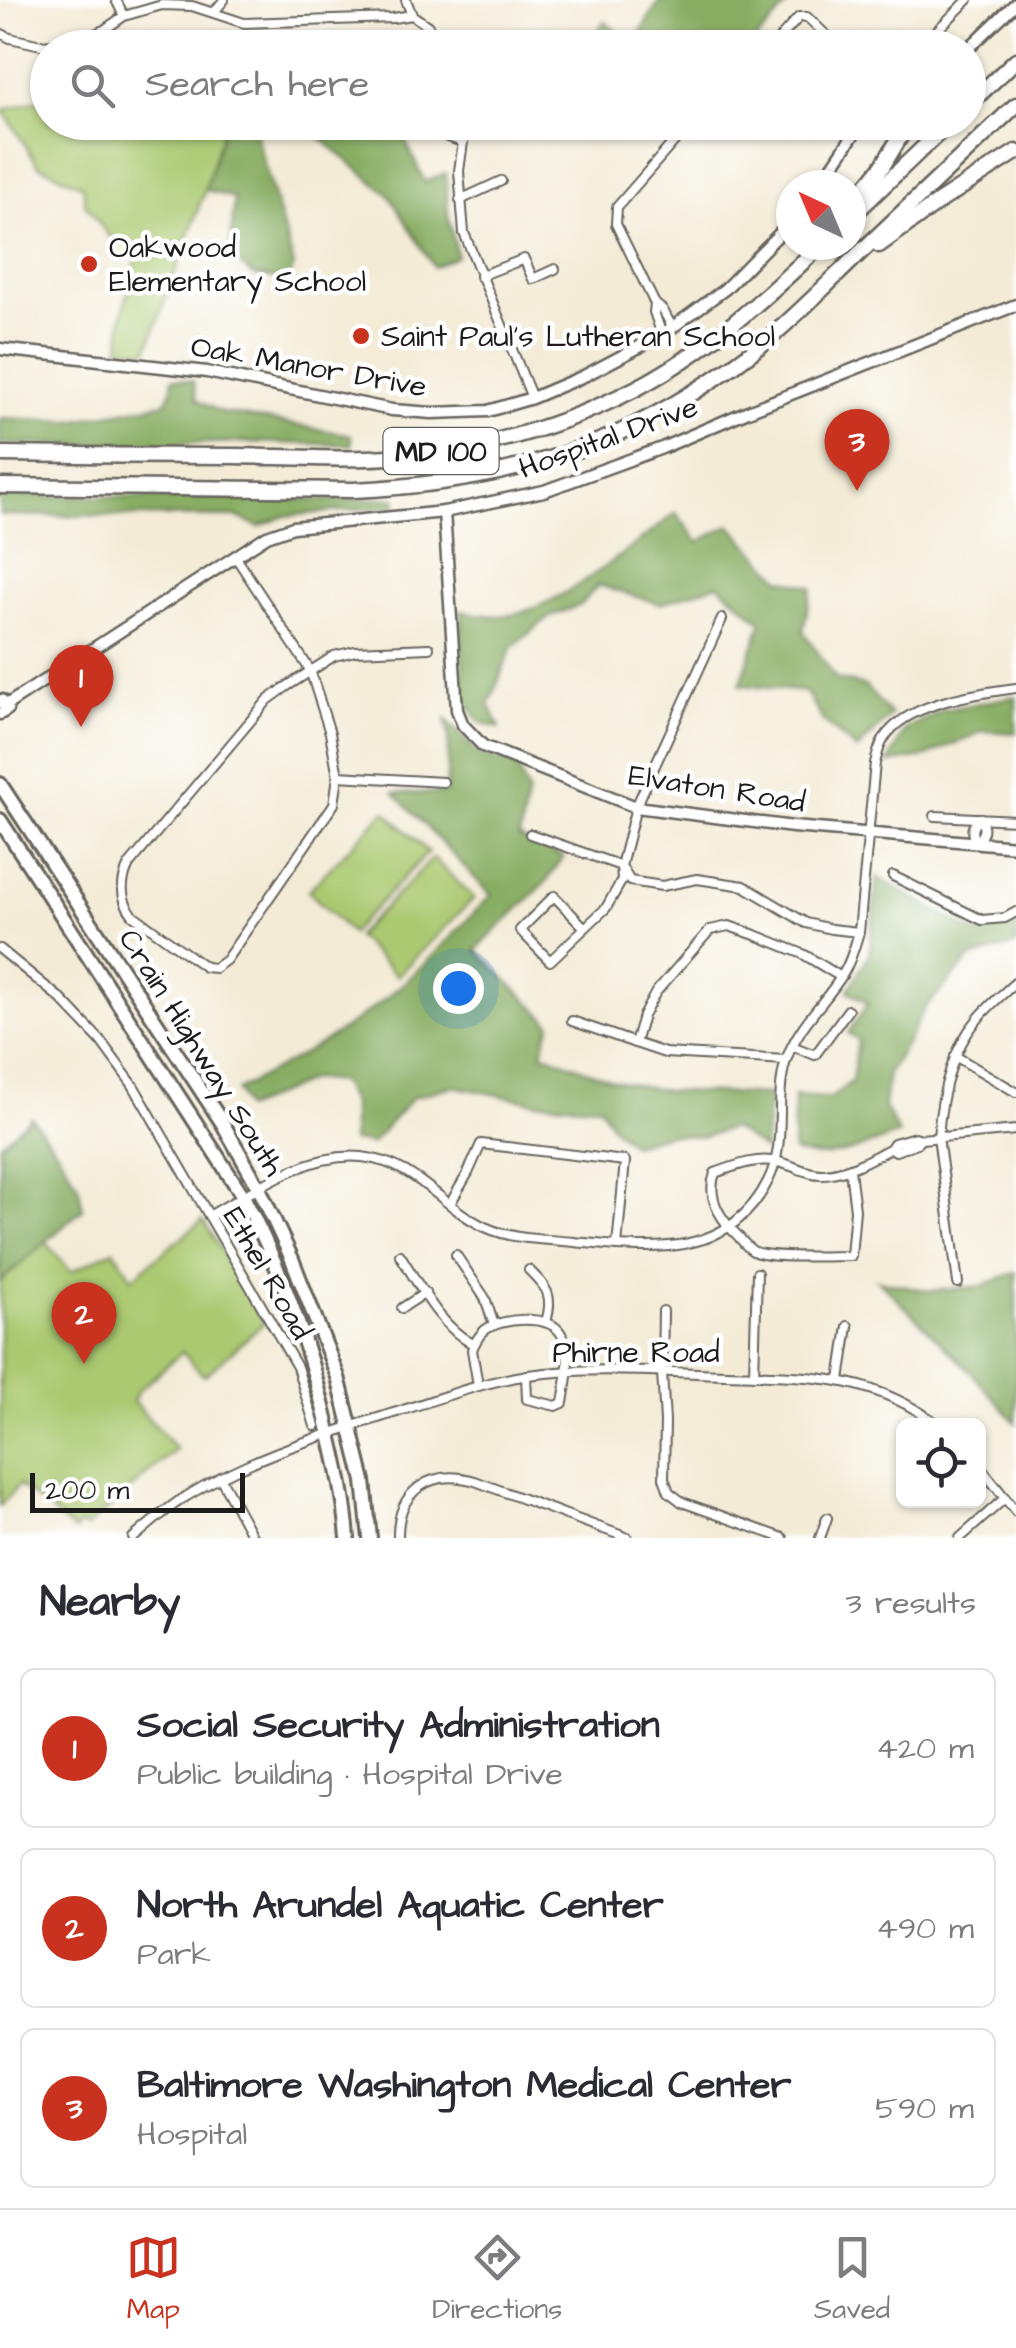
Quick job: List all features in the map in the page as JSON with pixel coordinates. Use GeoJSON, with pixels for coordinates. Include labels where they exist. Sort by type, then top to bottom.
{"type":"FeatureCollection","features":[{"type":"Feature","properties":{"kind":"highway"},"geometry":{"type":"LineString","coordinates":[[986,88],[1016,60]]}},
{"type":"Feature","properties":{"kind":"highway","name":"MD 100"},"geometry":{"type":"LineString","coordinates":[[986,134],[1016,105]]}},
{"type":"Feature","properties":{"kind":"highway"},"geometry":{"type":"LineString","coordinates":[[866,187],[898,140]]}},
{"type":"Feature","properties":{"kind":"highway"},"geometry":{"type":"LineString","coordinates":[[866,203],[931,140]]}},
{"type":"Feature","properties":{"kind":"highway","name":"MD 100"},"geometry":{"type":"LineString","coordinates":[[0,486],[409,488],[488,475],[569,453],[653,416],[744,358],[794,316],[979,140]]}},
{"type":"Feature","properties":{"kind":"highway"},"geometry":{"type":"LineString","coordinates":[[794,316],[940,200],[1016,152]]}},
{"type":"Feature","properties":{"kind":"highway"},"geometry":{"type":"LineString","coordinates":[[679,364],[746,310],[798,260]]}},
{"type":"Feature","properties":{"kind":"highway","name":"MD 100"},"geometry":{"type":"LineString","coordinates":[[0,454],[354,458],[437,452],[514,437],[597,407],[679,364],[748,313],[805,260]]}},
{"type":"Feature","properties":{"kind":"main road","name":"Crain Highway South"},"geometry":{"type":"LineString","coordinates":[[0,784],[5,809],[243,1196],[266,1240],[312,1359],[345,1504],[348,1538]]}},
{"type":"Feature","properties":{"kind":"main road","name":"Crain Highway South"},"geometry":{"type":"LineString","coordinates":[[5,809],[223,1124],[259,1188],[292,1259],[338,1377],[364,1481],[370,1538]]}},
{"type":"Feature","properties":{"kind":"street"},"geometry":{"type":"LineString","coordinates":[[116,0],[124,16]]}},
{"type":"Feature","properties":{"kind":"street"},"geometry":{"type":"LineString","coordinates":[[214,12],[224,0]]}},
{"type":"Feature","properties":{"kind":"street"},"geometry":{"type":"LineString","coordinates":[[406,0],[412,15],[428,26]]}},
{"type":"Feature","properties":{"kind":"street"},"geometry":{"type":"LineString","coordinates":[[937,30],[968,0]]}},
{"type":"Feature","properties":{"kind":"street"},"geometry":{"type":"LineString","coordinates":[[986,30],[1016,1]]}},
{"type":"Feature","properties":{"kind":"street"},"geometry":{"type":"LineString","coordinates":[[104,30],[124,16],[162,5],[192,6],[244,23],[412,15]]}},
{"type":"Feature","properties":{"kind":"street"},"geometry":{"type":"LineString","coordinates":[[787,30],[799,17],[807,16],[821,30]]}},
{"type":"Feature","properties":{"kind":"street"},"geometry":{"type":"LineString","coordinates":[[0,33],[30,43]]}},
{"type":"Feature","properties":{"kind":"street"},"geometry":{"type":"LineString","coordinates":[[457,140],[463,142],[459,172],[464,233],[532,398]]}},
{"type":"Feature","properties":{"kind":"street"},"geometry":{"type":"LineString","coordinates":[[667,331],[662,310],[655,304],[616,224],[616,210],[676,140]]}},
{"type":"Feature","properties":{"kind":"street"},"geometry":{"type":"LineString","coordinates":[[830,170],[850,140]]}},
{"type":"Feature","properties":{"kind":"street"},"geometry":{"type":"LineString","coordinates":[[460,200],[501,181]]}},
{"type":"Feature","properties":{"kind":"street","name":"Oak Manor Drive"},"geometry":{"type":"LineString","coordinates":[[0,350],[208,372],[406,411],[488,411],[584,376],[667,331],[725,288],[776,237]]}},
{"type":"Feature","properties":{"kind":"street"},"geometry":{"type":"LineString","coordinates":[[480,276],[524,259],[533,279],[555,269]]}},
{"type":"Feature","properties":{"kind":"street","name":"Hospital Drive"},"geometry":{"type":"LineString","coordinates":[[0,714],[6,710],[2,702],[267,536],[292,527],[444,512],[544,491],[662,448],[1016,306]]}},
{"type":"Feature","properties":{"kind":"street","name":"Elvaton Road"},"geometry":{"type":"LineString","coordinates":[[444,512],[454,695],[463,725],[483,746],[636,807],[793,827],[1016,846]]}},
{"type":"Feature","properties":{"kind":"street"},"geometry":{"type":"LineString","coordinates":[[235,556],[310,670],[338,776],[334,804],[226,960],[215,968],[205,967],[133,916],[124,905],[123,876],[129,865],[268,700],[310,670],[334,656],[429,648]]}},
{"type":"Feature","properties":{"kind":"street"},"geometry":{"type":"LineString","coordinates":[[584,928],[554,896],[520,930],[550,961],[606,908],[622,880],[620,866],[636,807],[722,620]]}},
{"type":"Feature","properties":{"kind":"street"},"geometry":{"type":"LineString","coordinates":[[209,1216],[322,1159],[365,1158],[400,1167],[476,1223],[510,1236],[666,1248],[704,1240],[728,1227],[760,1195],[776,1161],[786,1060],[792,1046],[806,1020],[841,978],[855,948],[866,833],[880,744],[903,719],[938,704],[967,694],[1016,688]]}},
{"type":"Feature","properties":{"kind":"street"},"geometry":{"type":"LineString","coordinates":[[338,776],[443,782]]}},
{"type":"Feature","properties":{"kind":"street"},"geometry":{"type":"LineString","coordinates":[[935,816],[1016,820]]}},
{"type":"Feature","properties":{"kind":"street"},"geometry":{"type":"LineString","coordinates":[[976,843],[983,836],[980,818]]}},
{"type":"Feature","properties":{"kind":"street"},"geometry":{"type":"LineString","coordinates":[[530,834],[620,866],[630,881],[662,886],[697,879],[744,886],[806,923],[858,932]]}},
{"type":"Feature","properties":{"kind":"street"},"geometry":{"type":"LineString","coordinates":[[893,876],[982,920],[1004,918],[1016,912]]}},
{"type":"Feature","properties":{"kind":"street"},"geometry":{"type":"LineString","coordinates":[[635,1044],[643,1016],[656,992],[710,930],[728,926],[758,936],[802,954],[841,978]]}},
{"type":"Feature","properties":{"kind":"street","name":"Ethel Road"},"geometry":{"type":"LineString","coordinates":[[0,948],[50,989],[100,1040],[134,1086],[297,1367],[315,1426]]}},
{"type":"Feature","properties":{"kind":"street"},"geometry":{"type":"LineString","coordinates":[[958,1283],[938,1137],[939,1118],[956,1056],[976,1022],[1016,982]]}},
{"type":"Feature","properties":{"kind":"street"},"geometry":{"type":"LineString","coordinates":[[792,1046],[815,1055],[848,1010]]}},
{"type":"Feature","properties":{"kind":"street"},"geometry":{"type":"LineString","coordinates":[[572,1021],[665,1053],[786,1060]]}},
{"type":"Feature","properties":{"kind":"street"},"geometry":{"type":"LineString","coordinates":[[956,1056],[1016,1092]]}},
{"type":"Feature","properties":{"kind":"street"},"geometry":{"type":"LineString","coordinates":[[850,1170],[854,1210],[852,1256],[753,1252],[728,1227],[713,1201],[715,1173],[752,1161],[776,1161],[820,1174],[850,1170],[914,1137],[1016,1130]]}},
{"type":"Feature","properties":{"kind":"street"},"geometry":{"type":"LineString","coordinates":[[450,1204],[481,1144],[625,1161],[617,1246]]}},
{"type":"Feature","properties":{"kind":"street"},"geometry":{"type":"LineString","coordinates":[[400,1255],[453,1331],[473,1344]]}},
{"type":"Feature","properties":{"kind":"street"},"geometry":{"type":"LineString","coordinates":[[456,1255],[485,1298],[494,1325]]}},
{"type":"Feature","properties":{"kind":"street"},"geometry":{"type":"LineString","coordinates":[[529,1270],[549,1296],[546,1322]]}},
{"type":"Feature","properties":{"kind":"street"},"geometry":{"type":"LineString","coordinates":[[754,1375],[757,1273]]}},
{"type":"Feature","properties":{"kind":"street"},"geometry":{"type":"LineString","coordinates":[[402,1308],[425,1292]]}},
{"type":"Feature","properties":{"kind":"street"},"geometry":{"type":"LineString","coordinates":[[664,1311],[664,1478],[669,1492],[682,1502],[784,1538]]}},
{"type":"Feature","properties":{"kind":"street"},"geometry":{"type":"LineString","coordinates":[[478,1385],[473,1344],[484,1331],[494,1325],[532,1319],[546,1322],[564,1339],[567,1371],[563,1403],[556,1406],[527,1399],[526,1375]]}},
{"type":"Feature","properties":{"kind":"street"},"geometry":{"type":"LineString","coordinates":[[840,1380],[848,1326]]}},
{"type":"Feature","properties":{"kind":"street","name":"Ethel Road"},"geometry":{"type":"LineString","coordinates":[[297,1367],[312,1359]]}},
{"type":"Feature","properties":{"kind":"street","name":"Phirne Road"},"geometry":{"type":"LineString","coordinates":[[133,1538],[182,1498],[244,1464],[478,1385],[526,1375],[567,1371],[840,1380],[887,1393],[929,1418]]}},
{"type":"Feature","properties":{"kind":"street"},"geometry":{"type":"LineString","coordinates":[[986,1474],[1016,1512]]}},
{"type":"Feature","properties":{"kind":"street"},"geometry":{"type":"LineString","coordinates":[[220,1476],[252,1538]]}},
{"type":"Feature","properties":{"kind":"street"},"geometry":{"type":"LineString","coordinates":[[398,1538],[398,1518],[409,1497],[428,1482],[448,1476],[475,1481],[628,1538]]}},
{"type":"Feature","properties":{"kind":"street"},"geometry":{"type":"LineString","coordinates":[[960,1538],[1005,1498]]}},
{"type":"Feature","properties":{"kind":"street"},"geometry":{"type":"LineString","coordinates":[[820,1538],[827,1518]]}},
{"type":"Feature","properties":{"kind":"green space"},"geometry":{"type":"Polygon","coordinates":[[[660,0],[792,0],[765,30],[642,30],[660,0]]]}},
{"type":"Feature","properties":{"kind":"green space"},"geometry":{"type":"Polygon","coordinates":[[[605,21],[615,30],[598,30],[605,21]]]}},
{"type":"Feature","properties":{"kind":"green space"},"geometry":{"type":"Polygon","coordinates":[[[30,103],[30,140],[220,140],[147,351],[120,348],[122,316],[139,249],[109,236],[85,203],[83,186],[38,165],[3,110],[30,103]]]}},
{"type":"Feature","properties":{"kind":"green space"},"geometry":{"type":"Polygon","coordinates":[[[220,140],[257,140],[294,266],[287,281],[253,275],[230,257],[234,198],[205,190],[220,140]]]}},
{"type":"Feature","properties":{"kind":"green space"},"geometry":{"type":"Polygon","coordinates":[[[323,140],[405,140],[425,182],[446,173],[448,215],[457,256],[434,267],[389,195],[323,140]]]}},
{"type":"Feature","properties":{"kind":"green space"},"geometry":{"type":"Polygon","coordinates":[[[173,378],[193,381],[197,400],[221,412],[351,435],[352,445],[0,444],[0,418],[72,421],[165,403],[173,378]]]}},
{"type":"Feature","properties":{"kind":"green space"},"geometry":{"type":"Polygon","coordinates":[[[0,495],[396,498],[396,506],[285,516],[259,527],[238,517],[0,515],[0,495]]]}},
{"type":"Feature","properties":{"kind":"green space"},"geometry":{"type":"Polygon","coordinates":[[[676,513],[698,542],[730,525],[781,579],[812,587],[803,631],[836,679],[865,686],[891,715],[857,750],[823,721],[806,692],[740,685],[762,622],[718,584],[660,604],[598,585],[581,605],[551,616],[512,647],[489,704],[500,728],[479,722],[464,697],[461,611],[500,616],[544,604],[592,576],[676,513]]]}},
{"type":"Feature","properties":{"kind":"green space"},"geometry":{"type":"Polygon","coordinates":[[[1016,696],[1016,733],[983,731],[924,757],[888,763],[905,729],[943,710],[1016,696]]]}},
{"type":"Feature","properties":{"kind":"green space"},"geometry":{"type":"Polygon","coordinates":[[[446,719],[478,753],[516,765],[528,792],[519,838],[563,857],[546,882],[476,950],[551,1023],[542,1053],[612,1080],[666,1091],[770,1095],[764,1150],[732,1128],[701,1137],[669,1134],[632,1144],[614,1129],[600,1106],[534,1102],[453,1086],[413,1097],[371,1144],[352,1141],[352,1104],[340,1082],[312,1079],[245,1109],[237,1090],[366,1014],[427,961],[491,895],[394,793],[446,793],[446,719]]]}},
{"type":"Feature","properties":{"kind":"green space"},"geometry":{"type":"Polygon","coordinates":[[[385,811],[428,852],[351,933],[308,891],[385,811]]]}},
{"type":"Feature","properties":{"kind":"green space"},"geometry":{"type":"Polygon","coordinates":[[[433,858],[474,898],[397,976],[356,936],[433,858]]]}},
{"type":"Feature","properties":{"kind":"green space"},"geometry":{"type":"Polygon","coordinates":[[[877,877],[976,933],[1016,925],[1016,945],[971,958],[925,1008],[888,1073],[884,1107],[899,1134],[834,1155],[793,1152],[794,1096],[831,1098],[852,1081],[858,1040],[848,1033],[868,1003],[848,991],[869,954],[877,877]]]}},
{"type":"Feature","properties":{"kind":"green space"},"geometry":{"type":"Polygon","coordinates":[[[31,1117],[78,1184],[83,1209],[0,1282],[0,1144],[31,1117]]]}},
{"type":"Feature","properties":{"kind":"green space"},"geometry":{"type":"Polygon","coordinates":[[[203,1220],[264,1323],[204,1376],[182,1352],[138,1391],[133,1401],[176,1449],[86,1528],[82,1524],[75,1531],[19,1485],[0,1506],[0,1280],[46,1242],[71,1272],[114,1250],[132,1278],[203,1220]]]}},
{"type":"Feature","properties":{"kind":"green space"},"geometry":{"type":"Polygon","coordinates":[[[1016,1272],[1016,1423],[878,1280],[930,1291],[981,1286],[1016,1272]]]}},
{"type":"Feature","properties":{"kind":"place","name":"Oakwood Elementary School"},"geometry":{"type":"Point","coordinates":[89,264]}},
{"type":"Feature","properties":{"kind":"place","name":"Saint Paul's Lutheran School"},"geometry":{"type":"Point","coordinates":[361,336]}},
{"type":"Feature","properties":{"kind":"place","name":"Baltimore Washington Medical Center"},"geometry":{"type":"Point","coordinates":[857,491]}},
{"type":"Feature","properties":{"kind":"place","name":"Social Security Administration"},"geometry":{"type":"Point","coordinates":[81,727]}},
{"type":"Feature","properties":{"kind":"place","name":"North Arundel Aquatic Center"},"geometry":{"type":"Point","coordinates":[84,1364]}}]}
